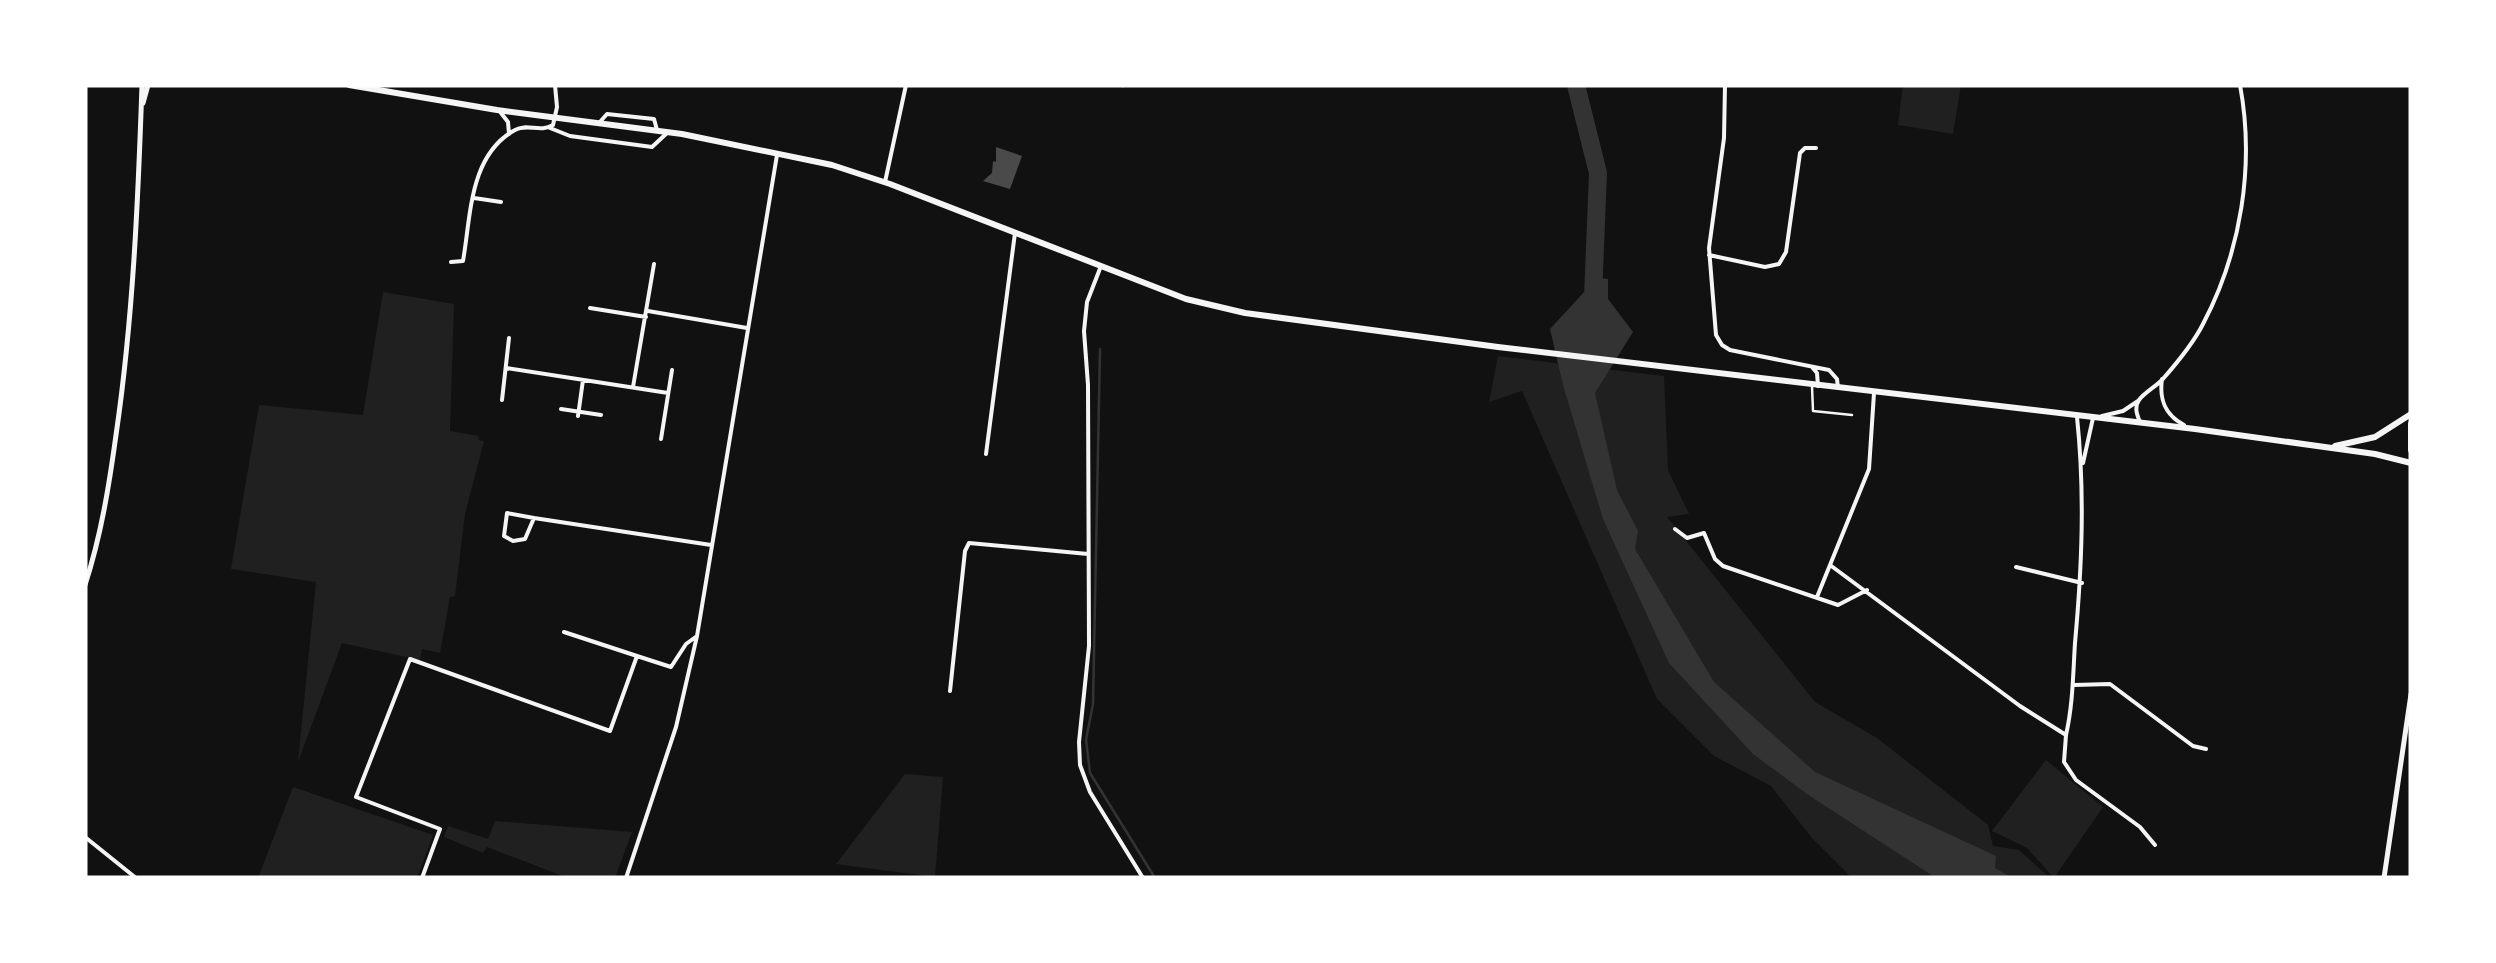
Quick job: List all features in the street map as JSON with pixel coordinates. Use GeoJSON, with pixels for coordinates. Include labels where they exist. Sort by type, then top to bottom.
{"type":"FeatureCollection","features":[{"type":"Feature","properties":{"kind":"main road"},"geometry":{"type":"LineString","coordinates":[[349,85],[497,110],[657,130],[777,152],[885,182],[1186,299],[1245,314],[1815,386],[2140,422],[2411,462]]}},
{"type":"Feature","properties":{"kind":"main road"},"geometry":{"type":"LineString","coordinates":[[2327,447],[2375,437],[2411,414]]}},
{"type":"Feature","properties":{"kind":"main road"},"geometry":{"type":"LineString","coordinates":[[2411,424],[2411,450]]}},
{"type":"Feature","properties":{"kind":"street"},"geometry":{"type":"LineString","coordinates":[[85,585],[97,549],[122,391],[145,85]]}},
{"type":"Feature","properties":{"kind":"street"},"geometry":{"type":"LineString","coordinates":[[550,128],[556,118],[555,85]]}},
{"type":"Feature","properties":{"kind":"street"},"geometry":{"type":"LineString","coordinates":[[885,182],[906,85]]}},
{"type":"Feature","properties":{"kind":"street"},"geometry":{"type":"LineString","coordinates":[[1726,85],[1724,138],[1709,255],[1713,326],[1722,345],[1830,370],[1837,378],[1838,388]]}},
{"type":"Feature","properties":{"kind":"street"},"geometry":{"type":"LineString","coordinates":[[2082,468],[2094,417],[2116,414],[2138,401],[2162,379],[2203,326],[2234,246],[2248,152],[2248,124],[2240,85]]}},
{"type":"Feature","properties":{"kind":"street"},"geometry":{"type":"LineString","coordinates":[[497,110],[506,118],[509,134]]}},
{"type":"Feature","properties":{"kind":"street"},"geometry":{"type":"LineString","coordinates":[[451,262],[463,261],[481,165],[509,134],[520,128],[550,128],[570,136],[652,147],[668,132]]}},
{"type":"Feature","properties":{"kind":"street"},"geometry":{"type":"LineString","coordinates":[[1709,255],[1766,267],[1779,264],[1786,252],[1800,153],[1804,148],[1816,148]]}},
{"type":"Feature","properties":{"kind":"street"},"geometry":{"type":"LineString","coordinates":[[626,878],[676,726],[696,636],[777,152]]}},
{"type":"Feature","properties":{"kind":"street"},"geometry":{"type":"LineString","coordinates":[[474,198],[502,202]]}},
{"type":"Feature","properties":{"kind":"street"},"geometry":{"type":"LineString","coordinates":[[986,454],[1015,234]]}},
{"type":"Feature","properties":{"kind":"street"},"geometry":{"type":"LineString","coordinates":[[633,387],[654,264]]}},
{"type":"Feature","properties":{"kind":"street"},"geometry":{"type":"LineString","coordinates":[[1101,266],[1087,302],[1084,331],[1088,385],[1088,673],[1080,765],[1090,792],[1143,878]]}},
{"type":"Feature","properties":{"kind":"street"},"geometry":{"type":"LineString","coordinates":[[590,308],[747,328]]}},
{"type":"Feature","properties":{"kind":"street"},"geometry":{"type":"LineString","coordinates":[[502,400],[510,338]]}},
{"type":"Feature","properties":{"kind":"street"},"geometry":{"type":"LineString","coordinates":[[1808,365],[1817,373],[1815,386]]}},
{"type":"Feature","properties":{"kind":"street"},"geometry":{"type":"LineString","coordinates":[[506,368],[668,393]]}},
{"type":"Feature","properties":{"kind":"street"},"geometry":{"type":"LineString","coordinates":[[660,439],[672,370]]}},
{"type":"Feature","properties":{"kind":"street"},"geometry":{"type":"LineString","coordinates":[[2162,379],[2162,399],[2168,414],[2195,429]]}},
{"type":"Feature","properties":{"kind":"street"},"geometry":{"type":"LineString","coordinates":[[579,414],[583,380]]}},
{"type":"Feature","properties":{"kind":"street"},"geometry":{"type":"LineString","coordinates":[[1816,599],[1869,469],[1874,392]]}},
{"type":"Feature","properties":{"kind":"street"},"geometry":{"type":"LineString","coordinates":[[2138,401],[2140,422]]}},
{"type":"Feature","properties":{"kind":"street"},"geometry":{"type":"LineString","coordinates":[[560,409],[600,415]]}},
{"type":"Feature","properties":{"kind":"street"},"geometry":{"type":"LineString","coordinates":[[2077,416],[2082,468],[2082,583],[2073,706],[2064,762],[2076,780],[2140,827],[2155,845]]}},
{"type":"Feature","properties":{"kind":"street"},"geometry":{"type":"LineString","coordinates":[[534,518],[525,539],[513,542],[504,536],[507,513],[710,545]]}},
{"type":"Feature","properties":{"kind":"street"},"geometry":{"type":"LineString","coordinates":[[1674,529],[1686,538],[1704,533],[1714,559],[1723,566],[1816,599],[1838,605],[1867,590]]}},
{"type":"Feature","properties":{"kind":"street"},"geometry":{"type":"LineString","coordinates":[[950,692],[969,543],[1088,554]]}},
{"type":"Feature","properties":{"kind":"street"},"geometry":{"type":"LineString","coordinates":[[1830,564],[2020,706],[2066,735]]}},
{"type":"Feature","properties":{"kind":"street"},"geometry":{"type":"LineString","coordinates":[[2016,567],[2082,583]]}},
{"type":"Feature","properties":{"kind":"street"},"geometry":{"type":"LineString","coordinates":[[564,632],[671,666],[696,636]]}},
{"type":"Feature","properties":{"kind":"street"},"geometry":{"type":"LineString","coordinates":[[422,878],[440,829],[356,797],[410,659],[610,731],[637,656]]}},
{"type":"Feature","properties":{"kind":"street"},"geometry":{"type":"LineString","coordinates":[[2074,684],[2110,684],[2193,746],[2206,749]]}},
{"type":"Feature","properties":{"kind":"street"},"geometry":{"type":"LineString","coordinates":[[2384,878],[2411,694]]}},
{"type":"Feature","properties":{"kind":"street"},"geometry":{"type":"LineString","coordinates":[[85,837],[136,878]]}},
{"type":"Feature","properties":{"kind":"lane"},"geometry":{"type":"LineString","coordinates":[[1815,386],[1813,411],[1852,415]]}},
{"type":"Feature","properties":{"kind":"shaded area"},"geometry":{"type":"Polygon","coordinates":[[[1903,85],[1961,85],[1953,134],[1898,125],[1903,85]]]}},
{"type":"Feature","properties":{"kind":"shaded area"},"geometry":{"type":"Polygon","coordinates":[[[1587,276],[1608,279],[1608,299],[1633,332],[1595,393],[1617,490],[1638,531],[1635,549],[1714,682],[1815,772],[1996,856],[1995,868],[2012,878],[1936,878],[1753,754],[1669,663],[1603,519],[1550,329],[1585,291],[1587,276]]]}},
{"type":"Feature","properties":{"kind":"shaded area"},"geometry":{"type":"Polygon","coordinates":[[[383,292],[454,304],[450,431],[479,436],[478,440],[484,441],[465,514],[455,596],[450,597],[440,653],[422,649],[420,660],[342,643],[298,762],[316,582],[231,569],[259,405],[363,415],[383,292]]]}},
{"type":"Feature","properties":{"kind":"shaded area"},"geometry":{"type":"Polygon","coordinates":[[[1498,356],[1664,376],[1668,470],[1689,514],[1667,517],[1815,702],[1877,738],[1988,825],[1993,846],[2019,850],[2050,878],[1852,878],[1812,838],[1771,786],[1714,756],[1657,699],[1522,391],[1489,402],[1498,356]]]}},
{"type":"Feature","properties":{"kind":"shaded area"},"geometry":{"type":"Polygon","coordinates":[[[2046,760],[2103,807],[2054,878],[2027,848],[1992,831],[2046,760]]]}},
{"type":"Feature","properties":{"kind":"shaded area"},"geometry":{"type":"Polygon","coordinates":[[[905,774],[943,777],[935,877],[836,864],[905,774]]]}},
{"type":"Feature","properties":{"kind":"shaded area"},"geometry":{"type":"Polygon","coordinates":[[[293,787],[433,835],[417,878],[258,878],[293,787]]]}},
{"type":"Feature","properties":{"kind":"shaded area"},"geometry":{"type":"Polygon","coordinates":[[[495,821],[632,832],[615,878],[568,878],[487,847],[483,853],[444,837],[448,826],[488,839],[495,821]]]}},
{"type":"Feature","properties":{"kind":"building"},"geometry":{"type":"Polygon","coordinates":[[[996,147],[1022,156],[1010,189],[983,181],[992,173],[996,147]]]}},
{"type":"Feature","properties":{"kind":"waterway"},"geometry":{"type":"LineString","coordinates":[[1576,85],[1598,173],[1593,297]]}},
{"type":"Feature","properties":{"kind":"waterway"},"geometry":{"type":"LineString","coordinates":[[1100,349],[1093,704],[1086,740],[1090,773],[1155,878]]}}]}
